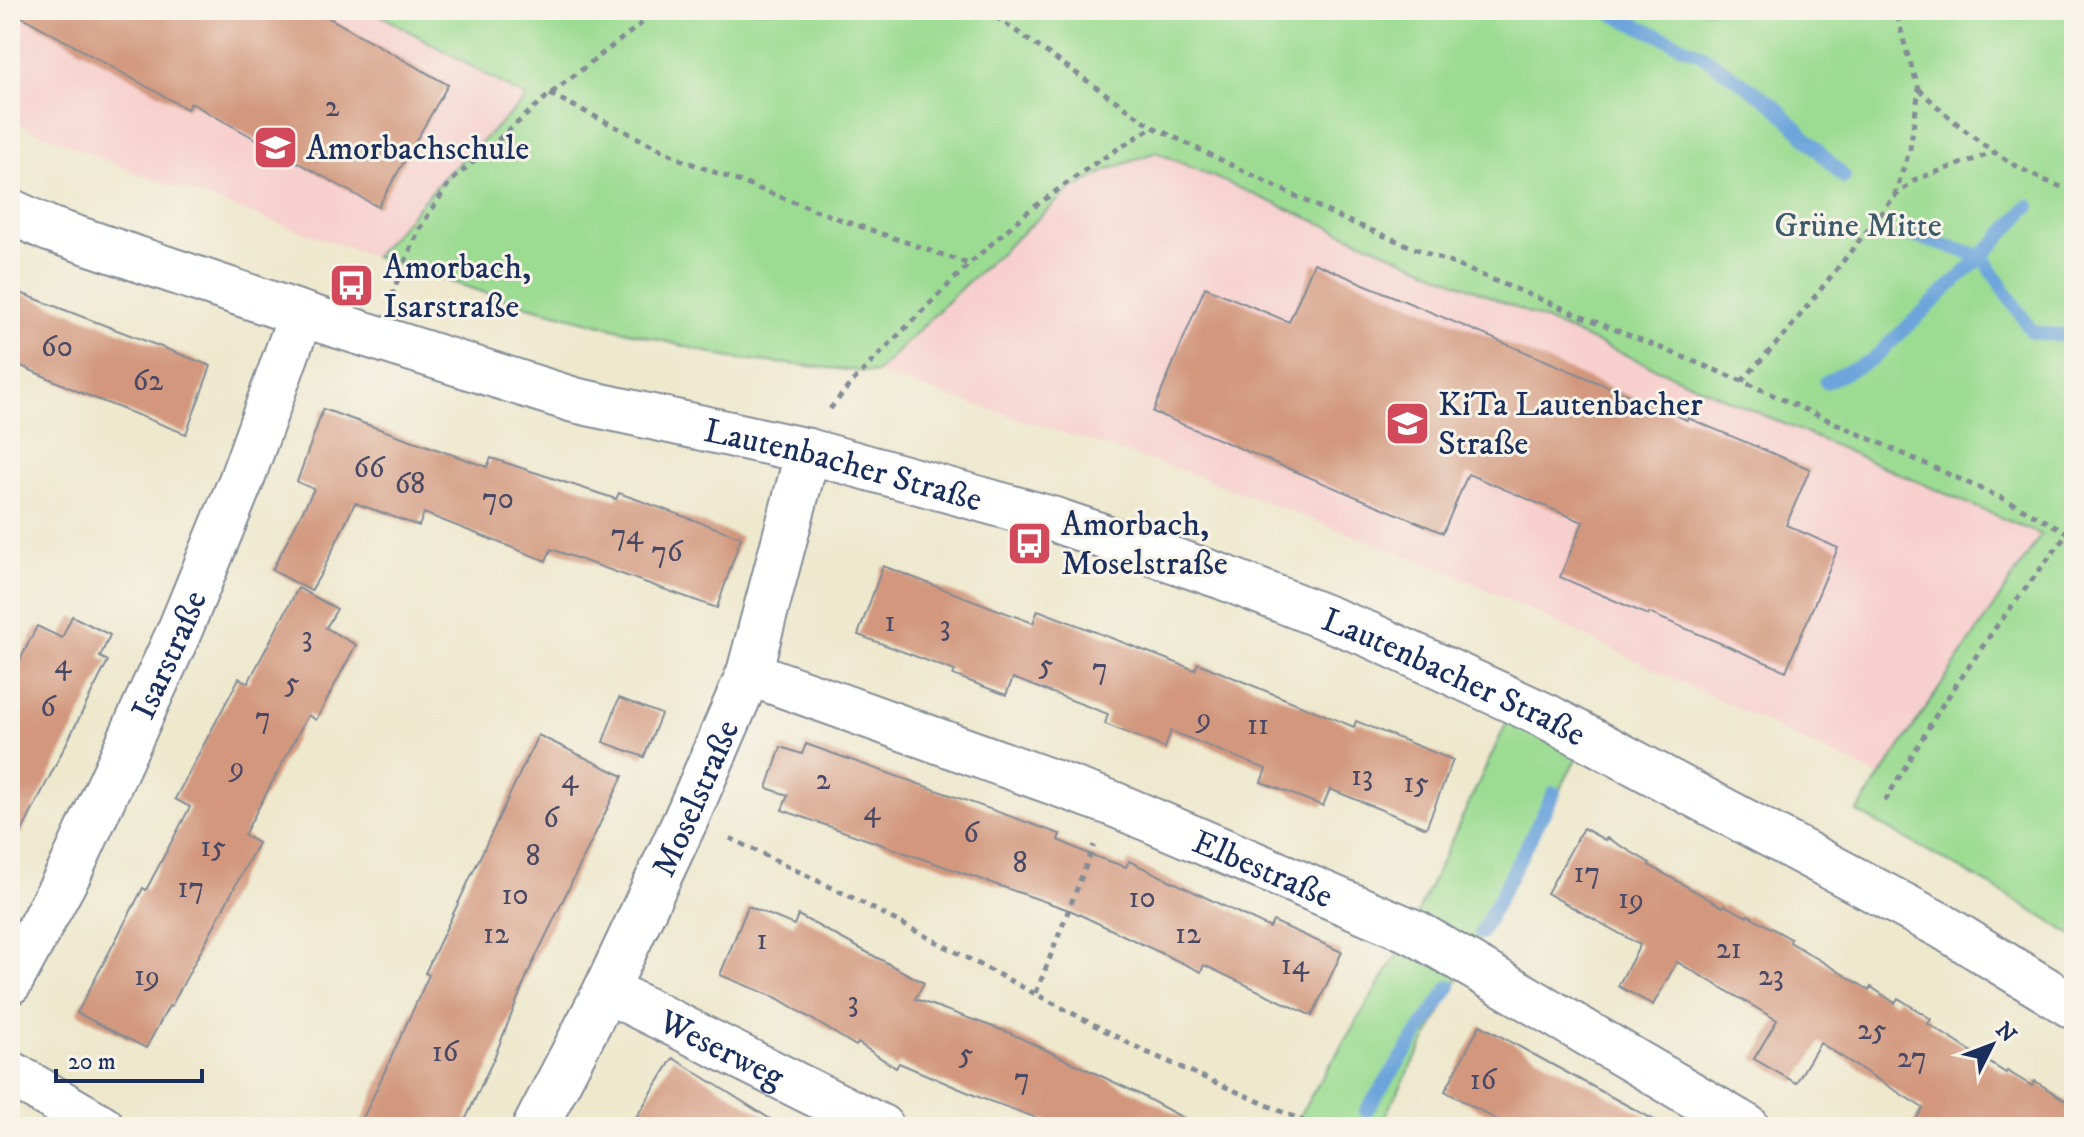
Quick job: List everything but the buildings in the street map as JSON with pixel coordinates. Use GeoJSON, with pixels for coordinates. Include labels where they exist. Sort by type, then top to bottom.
{"type":"FeatureCollection","features":[{"type":"Feature","properties":{"kind":"street","name":"Lautenbacher Straße"},"geometry":{"type":"LineString","coordinates":[[10,211],[49,229],[301,314],[574,400],[808,451],[1055,520],[1223,577],[1370,635],[1562,724],[1942,926],[2074,1007]]}},
{"type":"Feature","properties":{"kind":"street","name":"Isarstraße"},"geometry":{"type":"LineString","coordinates":[[10,982],[69,873],[179,632],[241,481],[301,314]]}},
{"type":"Feature","properties":{"kind":"street","name":"Moselstraße"},"geometry":{"type":"LineString","coordinates":[[535,1127],[606,990],[686,819],[749,673],[808,451]]}},
{"type":"Feature","properties":{"kind":"street","name":"Elbestraße"},"geometry":{"type":"LineString","coordinates":[[749,673],[1111,803],[1416,933],[1747,1127]]}},
{"type":"Feature","properties":{"kind":"street","name":"Weserweg"},"geometry":{"type":"LineString","coordinates":[[606,990],[881,1127]]}},
{"type":"Feature","properties":{"kind":"street"},"geometry":{"type":"LineString","coordinates":[[10,1073],[102,1127]]}},
{"type":"Feature","properties":{"kind":"path"},"geometry":{"type":"LineString","coordinates":[[378,338],[400,273],[420,228],[449,183],[550,94],[659,10]]}},
{"type":"Feature","properties":{"kind":"path"},"geometry":{"type":"LineString","coordinates":[[986,10],[1153,127],[1343,219],[1742,381],[2008,501],[2071,534],[1987,639],[1939,710],[1885,801]]}},
{"type":"Feature","properties":{"kind":"path"},"geometry":{"type":"LineString","coordinates":[[1896,10],[1919,89],[1950,120],[1994,153],[2049,183],[2074,191]]}},
{"type":"Feature","properties":{"kind":"path"},"geometry":{"type":"LineString","coordinates":[[1894,197],[1910,149],[1919,89]]}},
{"type":"Feature","properties":{"kind":"path"},"geometry":{"type":"LineString","coordinates":[[550,94],[682,160],[969,264]]}},
{"type":"Feature","properties":{"kind":"path"},"geometry":{"type":"LineString","coordinates":[[808,451],[828,412],[852,382],[969,264],[1026,213],[1089,167],[1153,127]]}},
{"type":"Feature","properties":{"kind":"path"},"geometry":{"type":"LineString","coordinates":[[1742,381],[1786,333],[1894,197],[1916,179],[1994,153]]}},
{"type":"Feature","properties":{"kind":"path"},"geometry":{"type":"LineString","coordinates":[[1036,993],[1111,803]]}},
{"type":"Feature","properties":{"kind":"path"},"geometry":{"type":"LineString","coordinates":[[686,819],[837,890],[1144,1051],[1317,1127]]}},
{"type":"Feature","properties":{"kind":"shaded area","name":"Amorbachschule"},"geometry":{"type":"Polygon","coordinates":[[[10,10],[372,10],[527,98],[445,176],[374,257],[139,174],[10,120],[10,10]]]}},
{"type":"Feature","properties":{"kind":"shaded area","name":"KiTa Lautenbacher Straße"},"geometry":{"type":"Polygon","coordinates":[[[1156,152],[2041,535],[1880,777],[1450,572],[1189,473],[876,373],[957,292],[1065,194],[1108,170],[1156,152]]]}},
{"type":"Feature","properties":{"kind":"green space","name":"Grüne Mitte"},"geometry":{"type":"Polygon","coordinates":[[[372,10],[2074,10],[2074,936],[1857,812],[2041,535],[1156,152],[1108,170],[1065,194],[957,292],[876,373],[730,358],[520,304],[374,257],[445,176],[527,98],[372,10]]]}},
{"type":"Feature","properties":{"kind":"green space"},"geometry":{"type":"Polygon","coordinates":[[[1507,722],[1578,756],[1379,1127],[1292,1127],[1400,950],[1507,722]]]}},
{"type":"Feature","properties":{"kind":"waterway"},"geometry":{"type":"LineString","coordinates":[[1603,10],[1700,54],[1773,104],[1844,177]]}},
{"type":"Feature","properties":{"kind":"waterway"},"geometry":{"type":"LineString","coordinates":[[1826,382],[1872,360],[1982,256],[2029,206]]}},
{"type":"Feature","properties":{"kind":"waterway"},"geometry":{"type":"LineString","coordinates":[[1906,234],[1982,256],[2032,332],[2074,337]]}},
{"type":"Feature","properties":{"kind":"waterway"},"geometry":{"type":"LineString","coordinates":[[1481,933],[1554,793]]}},
{"type":"Feature","properties":{"kind":"waterway"},"geometry":{"type":"LineString","coordinates":[[1366,1111],[1450,986]]}},
{"type":"Feature","properties":{"kind":"place","name":"Amorbachschule"},"geometry":{"type":"Point","coordinates":[275,147]}},
{"type":"Feature","properties":{"kind":"place","name":"Amorbach, Isarstraße"},"geometry":{"type":"Point","coordinates":[352,286]}},
{"type":"Feature","properties":{"kind":"place","name":"KiTa Lautenbacher Straße"},"geometry":{"type":"Point","coordinates":[1407,423]}},
{"type":"Feature","properties":{"kind":"place","name":"Amorbach, Moselstraße"},"geometry":{"type":"Point","coordinates":[1030,543]}}]}
